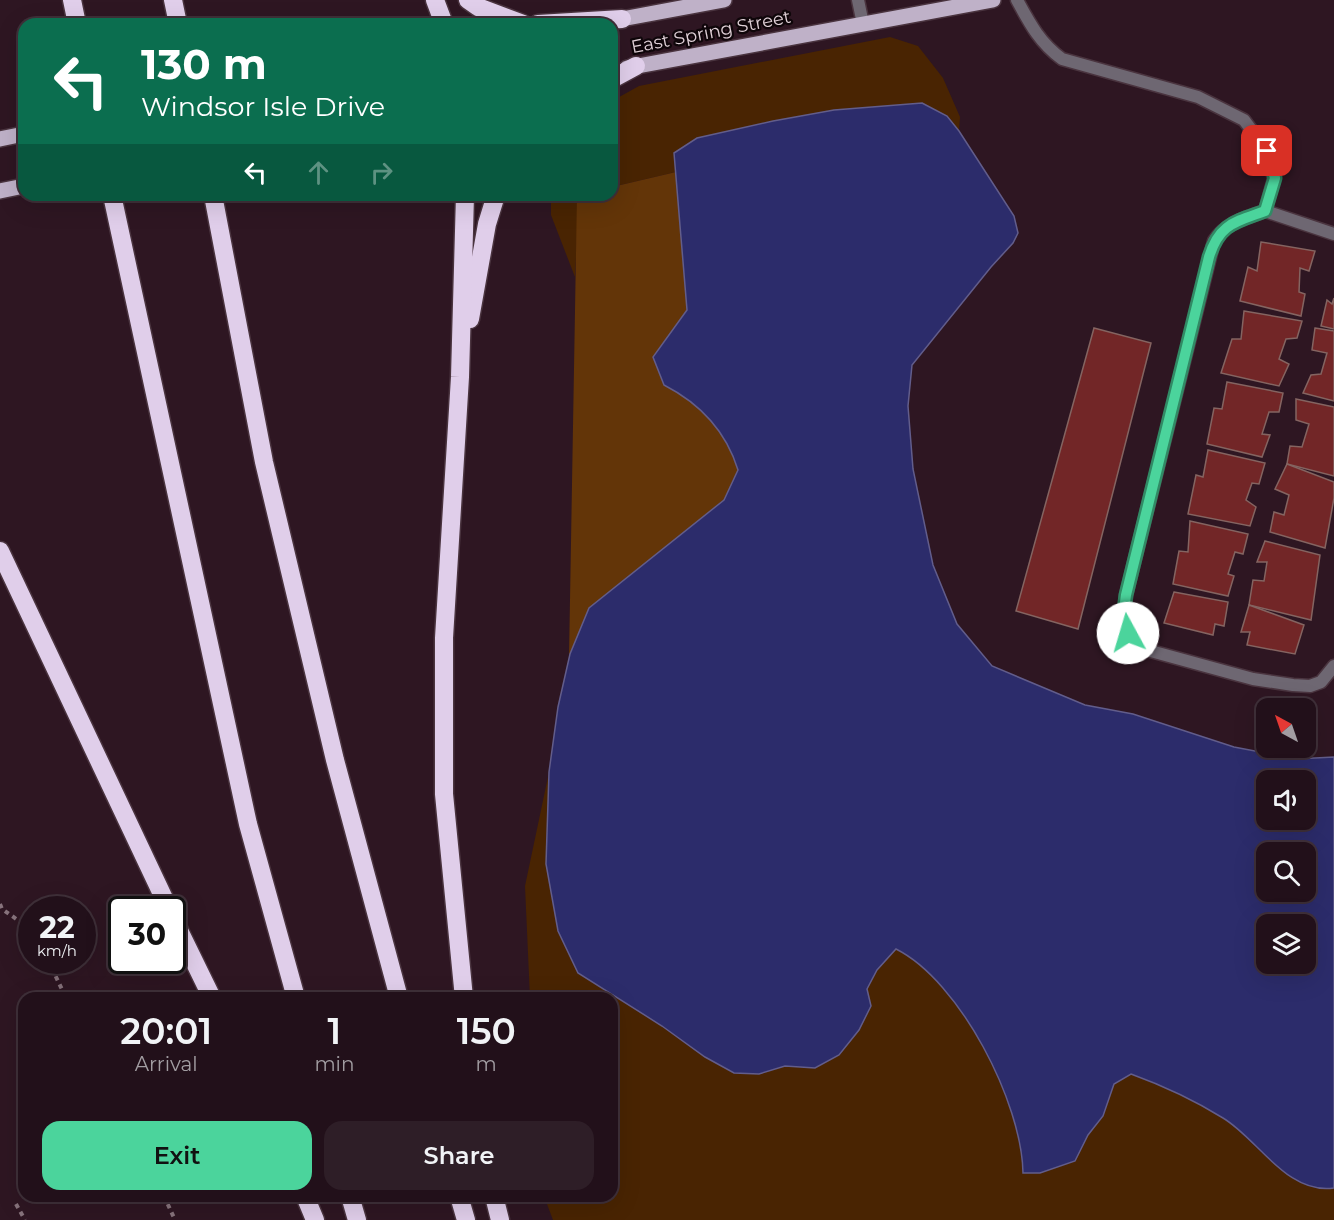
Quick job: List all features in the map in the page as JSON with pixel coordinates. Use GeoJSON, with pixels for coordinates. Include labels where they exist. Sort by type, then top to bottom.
{"type":"FeatureCollection","features":[{"type":"Feature","properties":{"kind":"highway"},"geometry":{"type":"LineString","coordinates":[[72,0],[76,18]]}},
{"type":"Feature","properties":{"kind":"highway"},"geometry":{"type":"LineString","coordinates":[[435,0],[442,18]]}},
{"type":"Feature","properties":{"kind":"highway"},"geometry":{"type":"LineString","coordinates":[[468,0],[478,8],[506,18]]}},
{"type":"Feature","properties":{"kind":"highway"},"geometry":{"type":"LineString","coordinates":[[618,19],[622,19]]}},
{"type":"Feature","properties":{"kind":"highway"},"geometry":{"type":"LineString","coordinates":[[618,76],[636,66]]}},
{"type":"Feature","properties":{"kind":"highway"},"geometry":{"type":"LineString","coordinates":[[113,201],[248,824],[294,992]]}},
{"type":"Feature","properties":{"kind":"highway"},"geometry":{"type":"LineString","coordinates":[[214,201],[266,473],[335,760],[397,992]]}},
{"type":"Feature","properties":{"kind":"highway"},"geometry":{"type":"LineString","coordinates":[[463,992],[444,794],[444,638],[460,377],[465,201]]}},
{"type":"Feature","properties":{"kind":"highway"},"geometry":{"type":"LineString","coordinates":[[460,377],[487,224],[494,201]]}},
{"type":"Feature","properties":{"kind":"highway"},"geometry":{"type":"LineString","coordinates":[[0,551],[163,896]]}},
{"type":"Feature","properties":{"kind":"highway"},"geometry":{"type":"LineString","coordinates":[[186,945],[209,992]]}},
{"type":"Feature","properties":{"kind":"highway"},"geometry":{"type":"LineString","coordinates":[[308,1202],[315,1220]]}},
{"type":"Feature","properties":{"kind":"highway"},"geometry":{"type":"LineString","coordinates":[[352,1202],[357,1220]]}},
{"type":"Feature","properties":{"kind":"highway"},"geometry":{"type":"LineString","coordinates":[[461,1202],[466,1220]]}},
{"type":"Feature","properties":{"kind":"highway"},"geometry":{"type":"LineString","coordinates":[[496,1202],[500,1220]]}},
{"type":"Feature","properties":{"kind":"main road","name":"East Spring Street"},"geometry":{"type":"LineString","coordinates":[[618,20],[724,0]]}},
{"type":"Feature","properties":{"kind":"main road","name":"East Spring Street"},"geometry":{"type":"LineString","coordinates":[[618,70],[993,0]]}},
{"type":"Feature","properties":{"kind":"main road"},"geometry":{"type":"LineString","coordinates":[[0,139],[18,135]]}},
{"type":"Feature","properties":{"kind":"main road"},"geometry":{"type":"LineString","coordinates":[[0,191],[18,187]]}},
{"type":"Feature","properties":{"kind":"street"},"geometry":{"type":"LineString","coordinates":[[858,0],[863,24]]}},
{"type":"Feature","properties":{"kind":"street"},"geometry":{"type":"LineString","coordinates":[[1017,0],[1034,32],[1046,48],[1062,59],[1198,97],[1244,120],[1267,151],[1275,178],[1265,211]]}},
{"type":"Feature","properties":{"kind":"street"},"geometry":{"type":"LineString","coordinates":[[1334,234],[1265,211],[1233,222],[1221,230],[1214,241],[1123,618],[1128,633],[1136,643],[1147,650],[1253,679],[1310,686],[1321,682],[1334,666]]}},
{"type":"Feature","properties":{"kind":"path"},"geometry":{"type":"LineString","coordinates":[[0,904],[2,909],[18,920]]}},
{"type":"Feature","properties":{"kind":"path"},"geometry":{"type":"LineString","coordinates":[[55,974],[63,992]]}},
{"type":"Feature","properties":{"kind":"path"},"geometry":{"type":"LineString","coordinates":[[167,1202],[175,1220]]}},
{"type":"Feature","properties":{"kind":"path"},"geometry":{"type":"LineString","coordinates":[[16,1204],[25,1220]]}},
{"type":"Feature","properties":{"kind":"shaded area"},"geometry":{"type":"Polygon","coordinates":[[[890,37],[918,46],[943,78],[960,117],[959,131],[947,116],[922,103],[834,110],[773,121],[674,153],[676,172],[618,186],[618,98],[639,86],[890,37]]]}},
{"type":"Feature","properties":{"kind":"shaded area"},"geometry":{"type":"Polygon","coordinates":[[[922,103],[947,116],[1014,216],[1018,233],[1013,243],[912,365],[908,406],[913,469],[933,565],[957,624],[992,666],[1085,705],[1133,714],[1234,747],[1256,751],[1256,758],[1334,757],[1334,1188],[1317,1188],[1302,1183],[1274,1164],[1236,1127],[1223,1118],[1155,1083],[1131,1074],[1114,1084],[1103,1116],[1088,1135],[1075,1161],[1040,1173],[1023,1173],[1020,1145],[1012,1113],[983,1047],[964,1015],[943,988],[920,965],[896,949],[877,970],[867,989],[871,1006],[859,1030],[839,1055],[815,1068],[785,1066],[759,1074],[734,1073],[705,1057],[618,998],[618,992],[608,992],[578,973],[558,931],[546,864],[549,772],[558,707],[570,654],[589,608],[724,500],[738,470],[727,443],[719,431],[701,410],[664,385],[653,357],[687,310],[674,153],[697,138],[834,110],[922,103]]]}},
{"type":"Feature","properties":{"kind":"shaded area"},"geometry":{"type":"Polygon","coordinates":[[[676,172],[687,310],[653,357],[664,385],[678,392],[701,410],[719,431],[738,470],[724,500],[589,608],[569,658],[577,201],[618,201],[618,186],[676,172]]]}},
{"type":"Feature","properties":{"kind":"shaded area"},"geometry":{"type":"Polygon","coordinates":[[[551,201],[579,201],[575,277],[551,215],[551,201]]]}},
{"type":"Feature","properties":{"kind":"shaded area"},"geometry":{"type":"Polygon","coordinates":[[[549,772],[546,864],[578,973],[608,992],[530,992],[525,886],[549,772]]]}},
{"type":"Feature","properties":{"kind":"shaded area"},"geometry":{"type":"Polygon","coordinates":[[[896,949],[920,965],[943,988],[983,1047],[999,1080],[1011,1113],[1020,1144],[1023,1173],[1075,1161],[1088,1135],[1103,1116],[1114,1084],[1131,1074],[1187,1097],[1226,1119],[1264,1155],[1325,1189],[1334,1188],[1334,1220],[553,1220],[546,1202],[618,1202],[618,998],[705,1057],[734,1073],[760,1074],[785,1066],[815,1068],[839,1055],[877,970],[896,949]]]}},
{"type":"Feature","properties":{"kind":"building"},"geometry":{"type":"Polygon","coordinates":[[[1261,242],[1315,251],[1309,271],[1300,268],[1299,292],[1305,294],[1301,316],[1240,301],[1248,267],[1257,271],[1261,242]]]}},
{"type":"Feature","properties":{"kind":"building"},"geometry":{"type":"Polygon","coordinates":[[[1334,298],[1334,329],[1321,326],[1327,300],[1332,304],[1334,298]]]}},
{"type":"Feature","properties":{"kind":"building"},"geometry":{"type":"Polygon","coordinates":[[[1244,311],[1302,321],[1297,338],[1286,339],[1279,359],[1289,364],[1279,386],[1221,373],[1232,339],[1241,339],[1244,311]]]}},
{"type":"Feature","properties":{"kind":"building"},"geometry":{"type":"Polygon","coordinates":[[[1094,328],[1151,343],[1078,629],[1016,611],[1094,328]]]}},
{"type":"Feature","properties":{"kind":"building"},"geometry":{"type":"Polygon","coordinates":[[[1315,328],[1334,331],[1334,401],[1303,393],[1311,375],[1321,374],[1327,353],[1312,350],[1315,328]]]}},
{"type":"Feature","properties":{"kind":"building"},"geometry":{"type":"Polygon","coordinates":[[[1227,382],[1283,393],[1279,412],[1269,412],[1262,434],[1270,435],[1262,457],[1207,444],[1214,408],[1222,409],[1227,382]]]}},
{"type":"Feature","properties":{"kind":"building"},"geometry":{"type":"Polygon","coordinates":[[[1296,399],[1334,407],[1334,476],[1287,464],[1290,446],[1302,447],[1309,424],[1296,420],[1296,399]]]}},
{"type":"Feature","properties":{"kind":"building"},"geometry":{"type":"Polygon","coordinates":[[[1208,450],[1265,463],[1259,484],[1252,483],[1246,500],[1256,507],[1250,526],[1188,514],[1196,475],[1203,477],[1208,450]]]}},
{"type":"Feature","properties":{"kind":"building"},"geometry":{"type":"Polygon","coordinates":[[[1287,464],[1334,482],[1334,498],[1325,548],[1270,532],[1274,512],[1284,515],[1289,495],[1275,489],[1287,464]]]}},
{"type":"Feature","properties":{"kind":"building"},"geometry":{"type":"Polygon","coordinates":[[[1190,521],[1248,534],[1243,554],[1235,552],[1228,574],[1234,576],[1228,596],[1173,584],[1179,551],[1188,552],[1190,521]]]}},
{"type":"Feature","properties":{"kind":"building"},"geometry":{"type":"Polygon","coordinates":[[[1265,541],[1320,555],[1311,620],[1249,605],[1253,580],[1264,581],[1267,562],[1257,562],[1265,541]]]}},
{"type":"Feature","properties":{"kind":"building"},"geometry":{"type":"Polygon","coordinates":[[[1174,592],[1228,602],[1224,626],[1215,624],[1213,635],[1164,623],[1174,592]]]}},
{"type":"Feature","properties":{"kind":"building"},"geometry":{"type":"Polygon","coordinates":[[[1249,605],[1304,625],[1295,654],[1247,645],[1250,632],[1241,632],[1249,605]]]}},
{"type":"Feature","properties":{"kind":"route"},"geometry":{"type":"LineString","coordinates":[[1128,633],[1123,618],[1126,595],[1209,257],[1214,241],[1221,230],[1233,222],[1265,211],[1275,178],[1267,151]]}}]}
